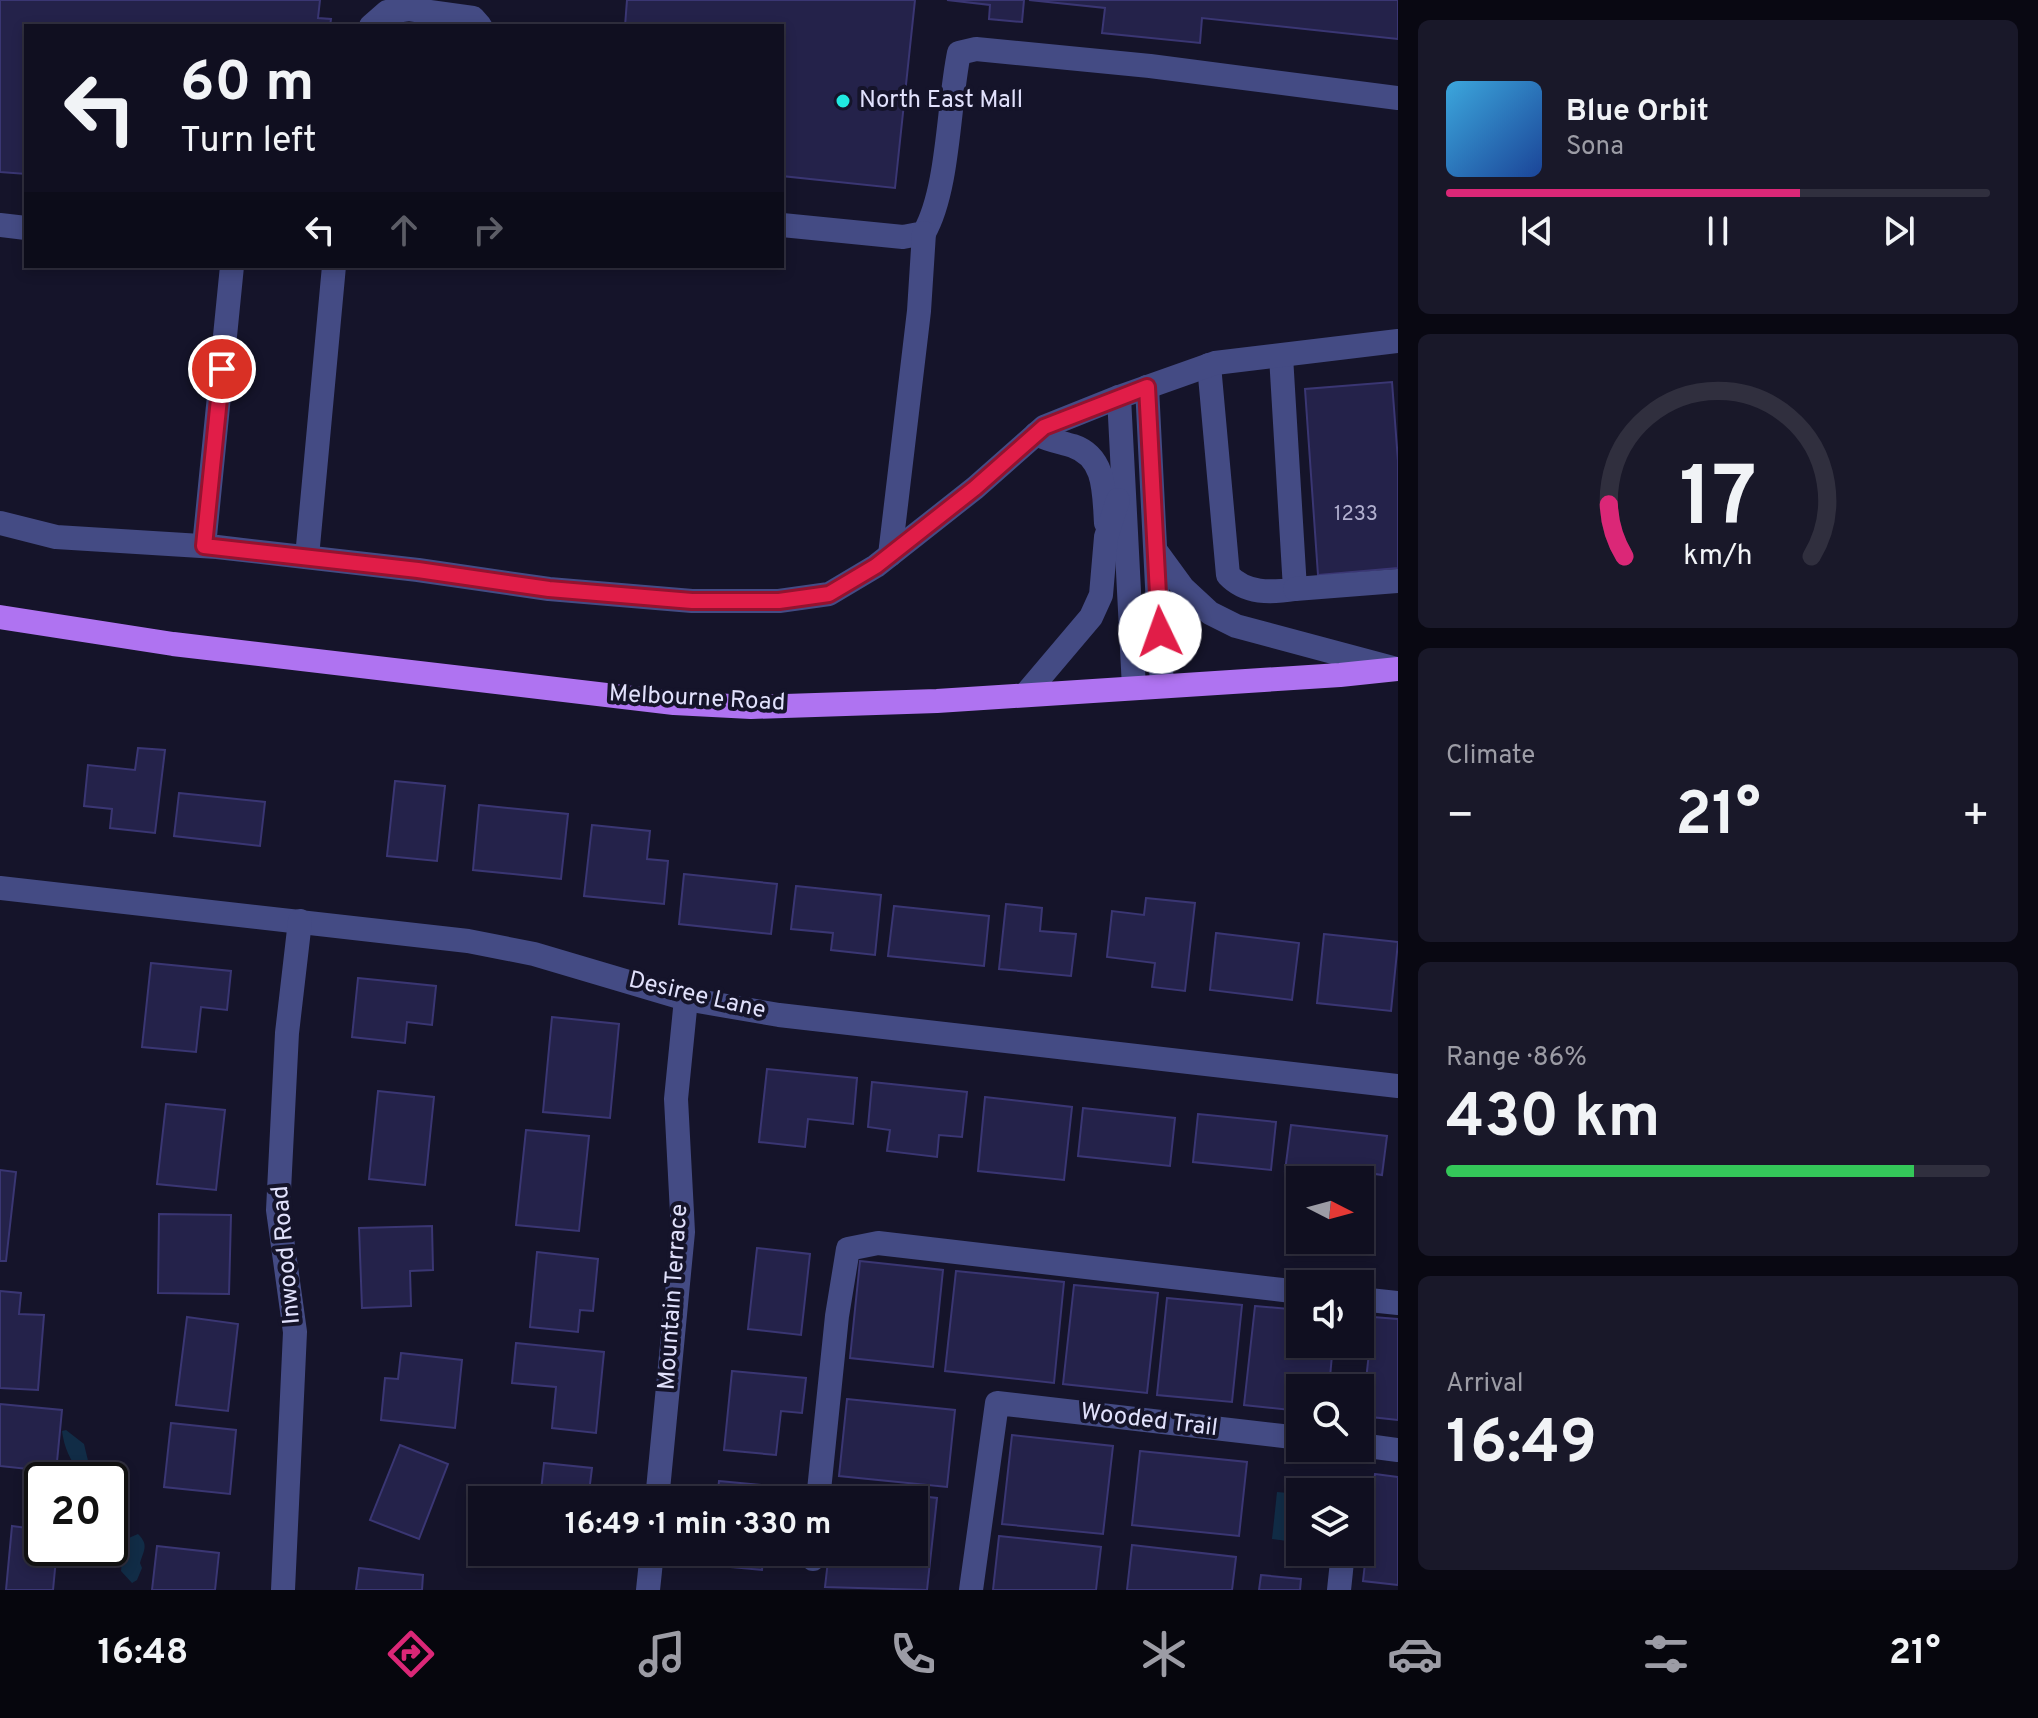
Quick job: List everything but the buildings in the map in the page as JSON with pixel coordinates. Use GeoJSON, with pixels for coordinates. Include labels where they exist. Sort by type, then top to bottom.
{"type":"FeatureCollection","features":[{"type":"Feature","properties":{"kind":"main road","name":"Melbourne Road"},"geometry":{"type":"LineString","coordinates":[[0,617],[173,644],[674,703],[751,707],[1025,695],[1398,669]]}},
{"type":"Feature","properties":{"kind":"street"},"geometry":{"type":"LineString","coordinates":[[373,24],[387,12],[409,9],[473,18],[478,24]]}},
{"type":"Feature","properties":{"kind":"street"},"geometry":{"type":"LineString","coordinates":[[890,555],[919,311],[924,233],[934,216],[959,53],[976,49],[1150,66],[1398,98]]}},
{"type":"Feature","properties":{"kind":"street"},"geometry":{"type":"LineString","coordinates":[[0,225],[24,228]]}},
{"type":"Feature","properties":{"kind":"street"},"geometry":{"type":"LineString","coordinates":[[784,225],[903,237],[924,233]]}},
{"type":"Feature","properties":{"kind":"street"},"geometry":{"type":"LineString","coordinates":[[204,546],[232,268]]}},
{"type":"Feature","properties":{"kind":"street"},"geometry":{"type":"LineString","coordinates":[[307,557],[334,268]]}},
{"type":"Feature","properties":{"kind":"street"},"geometry":{"type":"LineString","coordinates":[[0,523],[56,537],[204,546],[418,570],[549,589],[692,601],[779,601],[829,594],[890,555],[975,488],[1044,427],[1209,365],[1398,339]]}},
{"type":"Feature","properties":{"kind":"street"},"geometry":{"type":"LineString","coordinates":[[1281,356],[1295,589]]}},
{"type":"Feature","properties":{"kind":"street"},"geometry":{"type":"LineString","coordinates":[[1209,365],[1228,575],[1239,586],[1265,591],[1398,581]]}},
{"type":"Feature","properties":{"kind":"street"},"geometry":{"type":"LineString","coordinates":[[1147,387],[1162,686]]}},
{"type":"Feature","properties":{"kind":"street"},"geometry":{"type":"LineString","coordinates":[[1119,397],[1134,688]]}},
{"type":"Feature","properties":{"kind":"street"},"geometry":{"type":"LineString","coordinates":[[1025,695],[1091,617],[1101,595],[1106,537],[1103,480],[1096,462],[1086,451],[1036,434]]}},
{"type":"Feature","properties":{"kind":"street"},"geometry":{"type":"LineString","coordinates":[[1106,537],[1123,482]]}},
{"type":"Feature","properties":{"kind":"street"},"geometry":{"type":"LineString","coordinates":[[1156,551],[1183,588],[1210,613],[1236,626],[1398,669]]}},
{"type":"Feature","properties":{"kind":"street","name":"Desiree Lane"},"geometry":{"type":"LineString","coordinates":[[0,888],[468,941],[534,954],[686,999],[779,1015],[1398,1086]]}},
{"type":"Feature","properties":{"kind":"street","name":"Inwood Road"},"geometry":{"type":"LineString","coordinates":[[283,1590],[295,1332],[278,1210],[287,1033],[300,921]]}},
{"type":"Feature","properties":{"kind":"street","name":"Mountain Terrace"},"geometry":{"type":"LineString","coordinates":[[658,1486],[683,1232],[676,1099],[686,999]]}},
{"type":"Feature","properties":{"kind":"street"},"geometry":{"type":"LineString","coordinates":[[819,1486],[837,1316],[848,1249],[878,1243],[1286,1290]]}},
{"type":"Feature","properties":{"kind":"street"},"geometry":{"type":"LineString","coordinates":[[1374,1300],[1398,1303]]}},
{"type":"Feature","properties":{"kind":"street","name":"Wooded Trail"},"geometry":{"type":"LineString","coordinates":[[971,1590],[997,1403],[1286,1436]]}},
{"type":"Feature","properties":{"kind":"street"},"geometry":{"type":"LineString","coordinates":[[1374,1447],[1398,1450]]}},
{"type":"Feature","properties":{"kind":"street"},"geometry":{"type":"LineString","coordinates":[[648,1590],[651,1566]]}},
{"type":"Feature","properties":{"kind":"street"},"geometry":{"type":"LineString","coordinates":[[1339,1590],[1342,1566]]}},
{"type":"Feature","properties":{"kind":"water"},"geometry":{"type":"Polygon","coordinates":[[[66,1430],[84,1444],[88,1462],[72,1462],[62,1431],[66,1430]]]}},
{"type":"Feature","properties":{"kind":"water"},"geometry":{"type":"Polygon","coordinates":[[[1277,1492],[1286,1493],[1286,1541],[1272,1539],[1277,1492]]]}},
{"type":"Feature","properties":{"kind":"water"},"geometry":{"type":"Polygon","coordinates":[[[138,1534],[145,1548],[140,1563],[142,1568],[137,1580],[132,1583],[121,1571],[121,1566],[128,1566],[128,1538],[138,1534]]]}},
{"type":"Feature","properties":{"kind":"place","name":"North East Mall"},"geometry":{"type":"Point","coordinates":[843,101]}},
{"type":"Feature","properties":{"kind":"route"},"geometry":{"type":"LineString","coordinates":[[222,369],[204,546],[418,570],[549,589],[692,601],[779,601],[829,594],[876,566],[975,488],[1044,427],[1147,387],[1160,632]]}}]}
